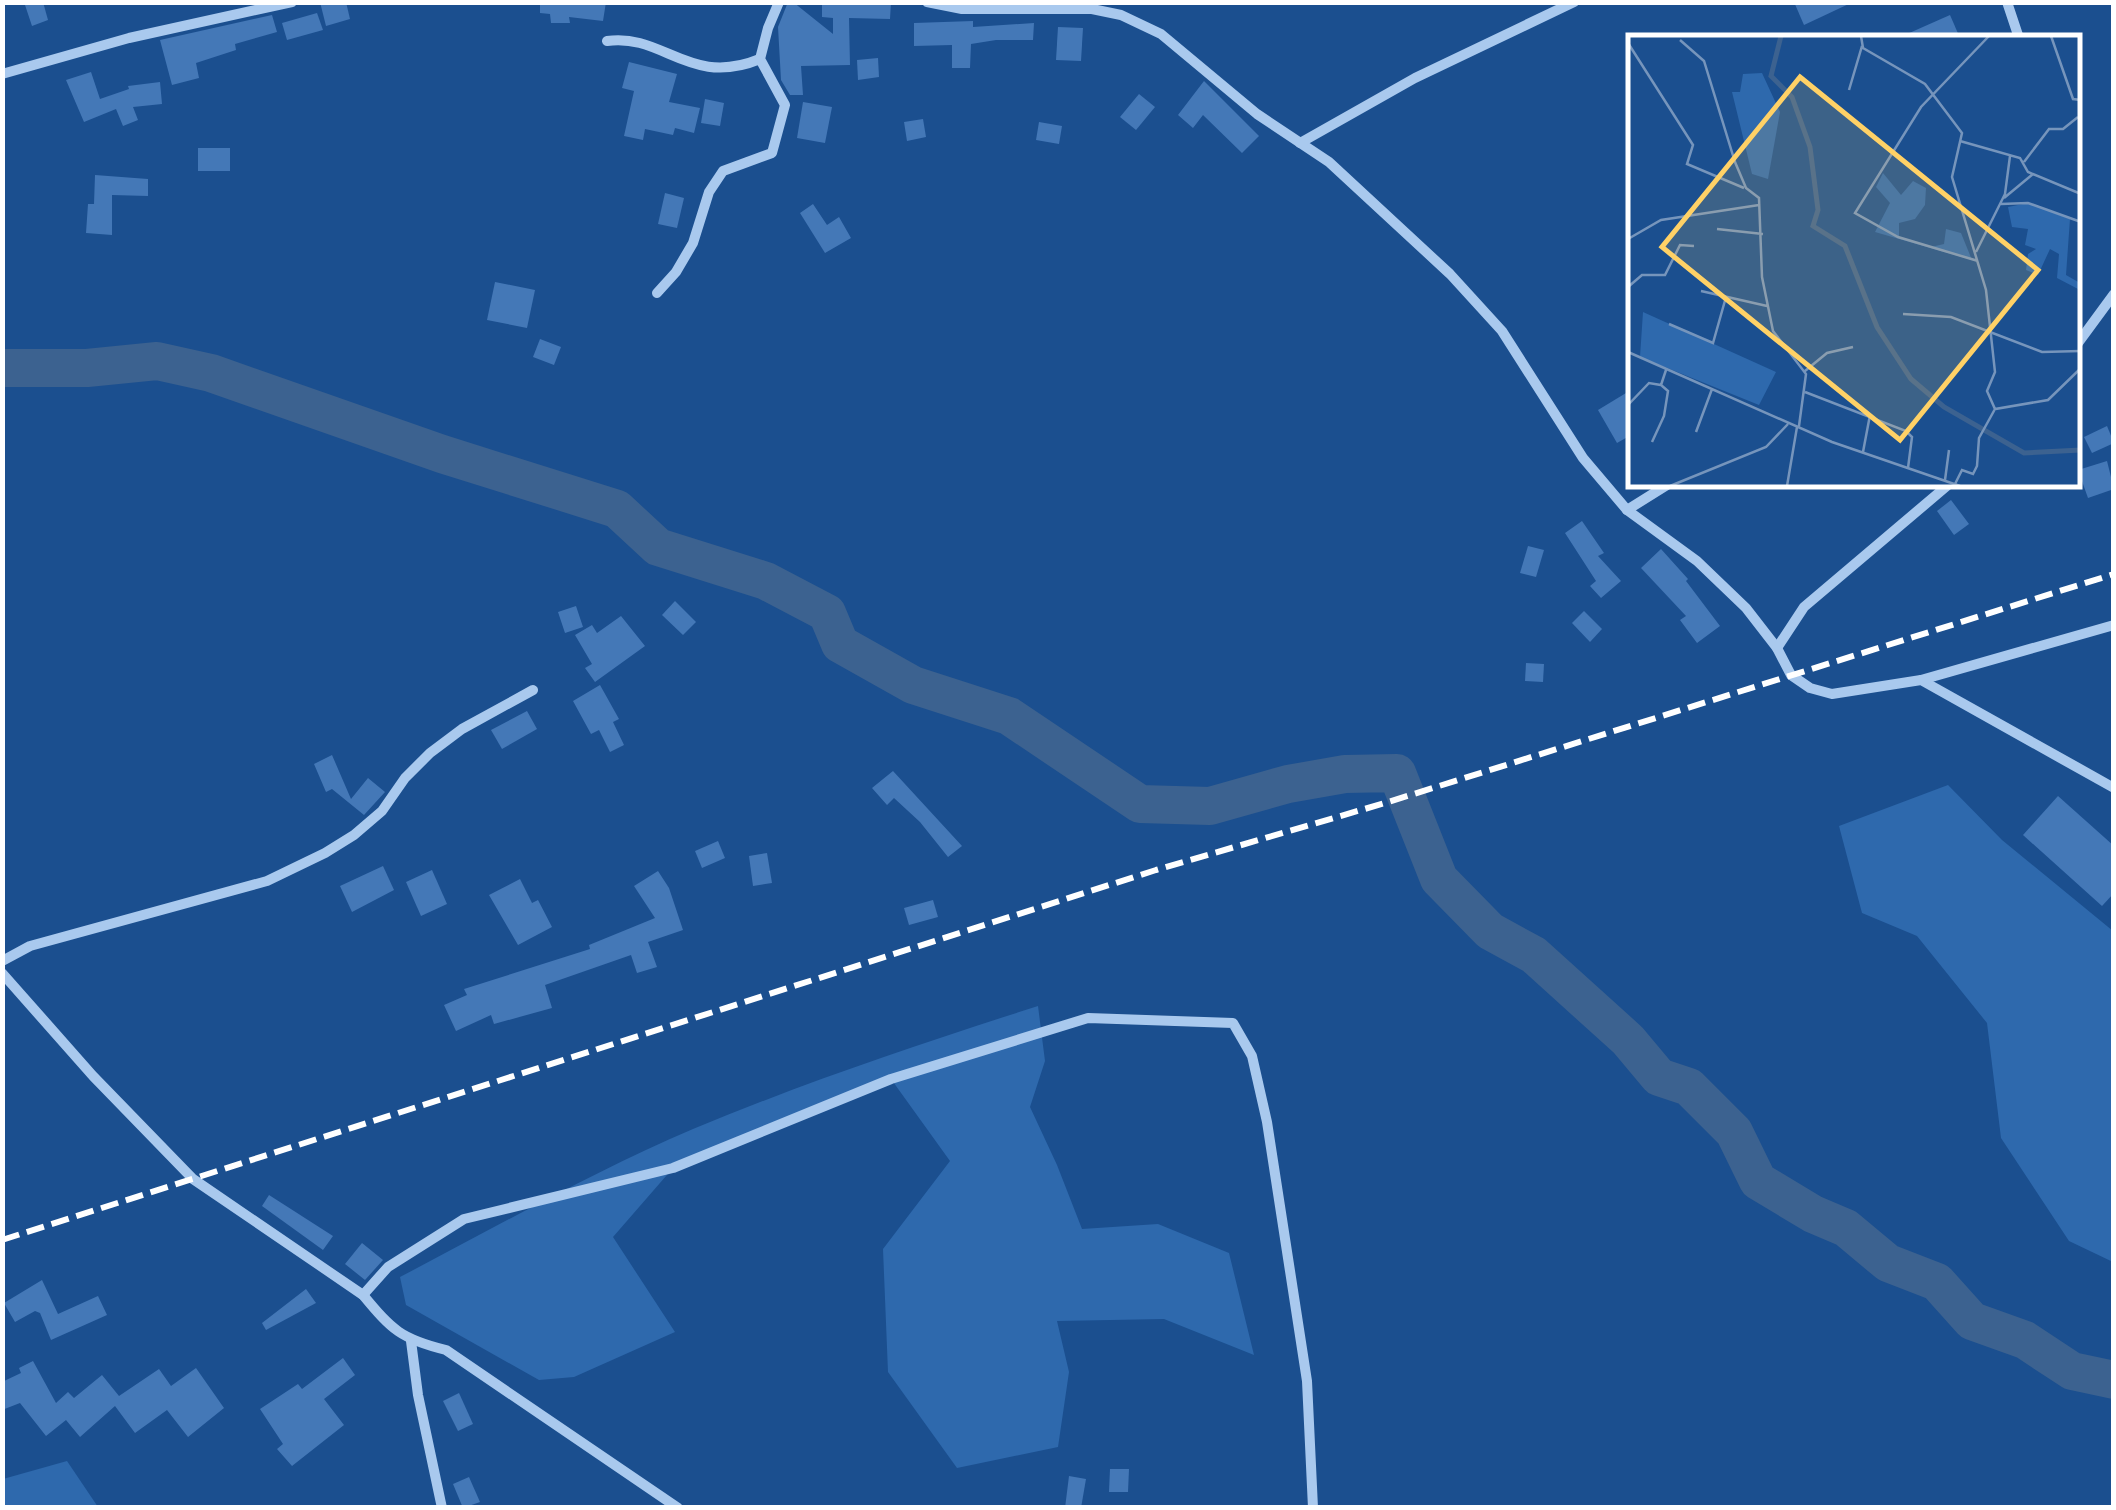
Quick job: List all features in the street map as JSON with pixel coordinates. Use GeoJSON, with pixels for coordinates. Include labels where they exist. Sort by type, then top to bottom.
{"type":"FeatureCollection","features":[{"type":"Feature","properties":{"kind":"street"},"geometry":{"type":"LineString","coordinates":[[2,74],[129,38],[292,2]]}},
{"type":"Feature","properties":{"kind":"street"},"geometry":{"type":"LineString","coordinates":[[656,293],[676,272],[693,242],[709,192],[723,170],[772,153],[785,106],[760,59],[779,2]]}},
{"type":"Feature","properties":{"kind":"street"},"geometry":{"type":"LineString","coordinates":[[927,2],[962,9],[1092,10],[1120,15],[1161,34],[1257,114],[1328,162],[1450,274],[1496,325],[1582,458],[1627,510],[1697,561],[1746,608],[1777,648],[1791,675],[1810,688],[1832,694],[1921,680],[2114,624]]}},
{"type":"Feature","properties":{"kind":"street"},"geometry":{"type":"LineString","coordinates":[[1300,143],[1415,78],[1556,6],[1574,2]]}},
{"type":"Feature","properties":{"kind":"street"},"geometry":{"type":"LineString","coordinates":[[2007,2],[2018,35]]}},
{"type":"Feature","properties":{"kind":"street"},"geometry":{"type":"LineString","coordinates":[[607,41],[623,39],[709,70],[743,66],[760,59]]}},
{"type":"Feature","properties":{"kind":"street"},"geometry":{"type":"LineString","coordinates":[[2081,339],[2114,294]]}},
{"type":"Feature","properties":{"kind":"street"},"geometry":{"type":"LineString","coordinates":[[1627,510],[1662,488]]}},
{"type":"Feature","properties":{"kind":"street"},"geometry":{"type":"LineString","coordinates":[[1777,648],[1804,607],[1944,488]]}},
{"type":"Feature","properties":{"kind":"street"},"geometry":{"type":"LineString","coordinates":[[1921,680],[2114,788]]}},
{"type":"Feature","properties":{"kind":"street"},"geometry":{"type":"LineString","coordinates":[[2,961],[30,946],[266,881],[326,853],[354,836],[382,811],[405,778],[430,753],[462,729],[533,690]]}},
{"type":"Feature","properties":{"kind":"street"},"geometry":{"type":"LineString","coordinates":[[2,973],[192,1179],[362,1295],[383,1319],[411,1341],[446,1350],[678,1508]]}},
{"type":"Feature","properties":{"kind":"street"},"geometry":{"type":"LineString","coordinates":[[362,1295],[388,1267],[464,1219],[673,1168],[891,1079],[1088,1018],[1233,1023],[1252,1056],[1267,1122],[1306,1381],[1313,1508]]}},
{"type":"Feature","properties":{"kind":"street"},"geometry":{"type":"LineString","coordinates":[[411,1341],[418,1396],[442,1508]]}},
{"type":"Feature","properties":{"kind":"shaded area"},"geometry":{"type":"Polygon","coordinates":[[[1948,785],[2002,840],[2113,931],[2113,1262],[2069,1241],[2001,1138],[1987,1023],[1917,936],[1862,913],[1839,826],[1948,785]]]}},
{"type":"Feature","properties":{"kind":"shaded area"},"geometry":{"type":"Polygon","coordinates":[[[1038,1006],[1045,1061],[1030,1107],[1082,1229],[1158,1224],[1229,1253],[1254,1355],[1164,1319],[1057,1321],[1069,1372],[1058,1447],[957,1468],[888,1372],[883,1249],[950,1161],[891,1079],[673,1168],[613,1237],[675,1332],[574,1377],[539,1380],[406,1305],[400,1277],[618,1163],[778,1095],[1038,1006]]]}},
{"type":"Feature","properties":{"kind":"shaded area"},"geometry":{"type":"Polygon","coordinates":[[[67,1461],[98,1507],[3,1507],[3,1479],[67,1461]]]}},
{"type":"Feature","properties":{"kind":"building"},"geometry":{"type":"Polygon","coordinates":[[[24,2],[43,2],[48,20],[32,26],[24,2]]]}},
{"type":"Feature","properties":{"kind":"building"},"geometry":{"type":"Polygon","coordinates":[[[320,2],[346,2],[350,19],[326,26],[320,2]]]}},
{"type":"Feature","properties":{"kind":"building"},"geometry":{"type":"Polygon","coordinates":[[[540,2],[606,2],[603,21],[569,17],[570,23],[551,23],[550,14],[540,13],[540,2]]]}},
{"type":"Feature","properties":{"kind":"building"},"geometry":{"type":"Polygon","coordinates":[[[788,2],[833,34],[833,18],[822,17],[822,2],[891,2],[890,19],[849,18],[850,65],[801,66],[803,95],[790,95],[781,80],[778,27],[788,2]]]}},
{"type":"Feature","properties":{"kind":"building"},"geometry":{"type":"Polygon","coordinates":[[[1794,2],[1853,2],[1804,25],[1794,2]]]}},
{"type":"Feature","properties":{"kind":"building"},"geometry":{"type":"Polygon","coordinates":[[[317,13],[323,30],[287,40],[282,23],[317,13]]]}},
{"type":"Feature","properties":{"kind":"building"},"geometry":{"type":"Polygon","coordinates":[[[272,15],[277,32],[235,44],[236,50],[196,63],[199,78],[172,85],[160,40],[272,15]]]}},
{"type":"Feature","properties":{"kind":"building"},"geometry":{"type":"Polygon","coordinates":[[[1950,15],[1959,35],[1905,35],[1950,15]]]}},
{"type":"Feature","properties":{"kind":"building"},"geometry":{"type":"Polygon","coordinates":[[[973,21],[973,27],[1034,23],[1033,40],[971,44],[970,68],[952,68],[952,45],[914,46],[914,23],[973,21]]]}},
{"type":"Feature","properties":{"kind":"building"},"geometry":{"type":"Polygon","coordinates":[[[1058,27],[1083,28],[1081,61],[1056,60],[1058,27]]]}},
{"type":"Feature","properties":{"kind":"building"},"geometry":{"type":"Polygon","coordinates":[[[878,58],[879,77],[858,80],[857,60],[878,58]]]}},
{"type":"Feature","properties":{"kind":"building"},"geometry":{"type":"Polygon","coordinates":[[[629,62],[677,74],[669,102],[700,108],[694,133],[675,128],[673,135],[645,129],[643,140],[624,136],[634,91],[622,88],[629,62]]]}},
{"type":"Feature","properties":{"kind":"building"},"geometry":{"type":"Polygon","coordinates":[[[91,72],[100,99],[129,89],[128,86],[160,82],[162,104],[133,107],[138,120],[123,126],[116,109],[84,122],[66,80],[91,72]]]}},
{"type":"Feature","properties":{"kind":"building"},"geometry":{"type":"Polygon","coordinates":[[[1204,81],[1259,136],[1242,153],[1203,115],[1193,128],[1178,115],[1204,81]]]}},
{"type":"Feature","properties":{"kind":"building"},"geometry":{"type":"Polygon","coordinates":[[[1139,94],[1155,107],[1136,130],[1120,117],[1139,94]]]}},
{"type":"Feature","properties":{"kind":"building"},"geometry":{"type":"Polygon","coordinates":[[[705,99],[724,103],[720,126],[701,123],[705,99]]]}},
{"type":"Feature","properties":{"kind":"building"},"geometry":{"type":"Polygon","coordinates":[[[803,102],[832,107],[825,143],[797,138],[803,102]]]}},
{"type":"Feature","properties":{"kind":"building"},"geometry":{"type":"Polygon","coordinates":[[[923,119],[926,137],[907,141],[904,122],[923,119]]]}},
{"type":"Feature","properties":{"kind":"building"},"geometry":{"type":"Polygon","coordinates":[[[1039,122],[1062,126],[1059,144],[1036,140],[1039,122]]]}},
{"type":"Feature","properties":{"kind":"building"},"geometry":{"type":"Polygon","coordinates":[[[198,148],[230,148],[230,171],[198,171],[198,148]]]}},
{"type":"Feature","properties":{"kind":"building"},"geometry":{"type":"Polygon","coordinates":[[[95,175],[148,179],[148,196],[112,195],[112,235],[86,233],[88,204],[94,204],[95,175]]]}},
{"type":"Feature","properties":{"kind":"building"},"geometry":{"type":"Polygon","coordinates":[[[665,193],[684,198],[677,228],[658,224],[665,193]]]}},
{"type":"Feature","properties":{"kind":"building"},"geometry":{"type":"Polygon","coordinates":[[[813,204],[827,225],[839,217],[851,238],[825,253],[800,213],[813,204]]]}},
{"type":"Feature","properties":{"kind":"building"},"geometry":{"type":"Polygon","coordinates":[[[495,282],[535,290],[527,328],[487,320],[495,282]]]}},
{"type":"Feature","properties":{"kind":"building"},"geometry":{"type":"Polygon","coordinates":[[[540,339],[561,347],[554,365],[533,357],[540,339]]]}},
{"type":"Feature","properties":{"kind":"building"},"geometry":{"type":"Polygon","coordinates":[[[1628,392],[1628,437],[1617,443],[1598,410],[1628,392]]]}},
{"type":"Feature","properties":{"kind":"building"},"geometry":{"type":"Polygon","coordinates":[[[2107,426],[2114,443],[2092,453],[2084,437],[2107,426]]]}},
{"type":"Feature","properties":{"kind":"building"},"geometry":{"type":"Polygon","coordinates":[[[2107,461],[2114,489],[2088,498],[2081,469],[2107,461]]]}},
{"type":"Feature","properties":{"kind":"building"},"geometry":{"type":"Polygon","coordinates":[[[1951,500],[1969,524],[1954,535],[1937,511],[1951,500]]]}},
{"type":"Feature","properties":{"kind":"building"},"geometry":{"type":"Polygon","coordinates":[[[1582,521],[1604,553],[1598,556],[1621,581],[1601,598],[1590,586],[1596,581],[1565,533],[1582,521]]]}},
{"type":"Feature","properties":{"kind":"building"},"geometry":{"type":"Polygon","coordinates":[[[1528,546],[1544,550],[1536,577],[1520,573],[1528,546]]]}},
{"type":"Feature","properties":{"kind":"building"},"geometry":{"type":"Polygon","coordinates":[[[1661,549],[1688,579],[1720,626],[1697,643],[1680,620],[1686,616],[1641,568],[1661,549]]]}},
{"type":"Feature","properties":{"kind":"building"},"geometry":{"type":"Polygon","coordinates":[[[675,601],[696,622],[683,635],[662,615],[675,601]]]}},
{"type":"Feature","properties":{"kind":"building"},"geometry":{"type":"Polygon","coordinates":[[[576,606],[583,627],[565,633],[558,612],[576,606]]]}},
{"type":"Feature","properties":{"kind":"building"},"geometry":{"type":"Polygon","coordinates":[[[1584,611],[1602,629],[1590,642],[1572,623],[1584,611]]]}},
{"type":"Feature","properties":{"kind":"building"},"geometry":{"type":"Polygon","coordinates":[[[621,616],[645,646],[595,682],[585,668],[592,664],[575,635],[592,625],[597,633],[621,616]]]}},
{"type":"Feature","properties":{"kind":"building"},"geometry":{"type":"Polygon","coordinates":[[[1526,663],[1544,664],[1543,682],[1525,681],[1526,663]]]}},
{"type":"Feature","properties":{"kind":"building"},"geometry":{"type":"Polygon","coordinates":[[[600,685],[619,719],[613,722],[624,745],[610,752],[599,730],[591,734],[573,701],[600,685]]]}},
{"type":"Feature","properties":{"kind":"building"},"geometry":{"type":"Polygon","coordinates":[[[527,711],[537,729],[502,749],[491,730],[527,711]]]}},
{"type":"Feature","properties":{"kind":"building"},"geometry":{"type":"Polygon","coordinates":[[[332,755],[351,799],[368,778],[385,792],[364,815],[332,789],[326,792],[314,764],[332,755]]]}},
{"type":"Feature","properties":{"kind":"building"},"geometry":{"type":"Polygon","coordinates":[[[893,771],[962,846],[948,857],[894,798],[887,805],[872,788],[893,771]]]}},
{"type":"Feature","properties":{"kind":"building"},"geometry":{"type":"Polygon","coordinates":[[[2058,796],[2114,846],[2114,893],[2102,906],[2023,835],[2058,796]]]}},
{"type":"Feature","properties":{"kind":"building"},"geometry":{"type":"Polygon","coordinates":[[[718,841],[725,858],[702,868],[695,851],[718,841]]]}},
{"type":"Feature","properties":{"kind":"building"},"geometry":{"type":"Polygon","coordinates":[[[767,853],[772,883],[753,886],[749,856],[767,853]]]}},
{"type":"Feature","properties":{"kind":"building"},"geometry":{"type":"Polygon","coordinates":[[[383,866],[394,890],[352,912],[340,886],[383,866]]]}},
{"type":"Feature","properties":{"kind":"building"},"geometry":{"type":"Polygon","coordinates":[[[432,870],[447,904],[421,916],[406,882],[432,870]]]}},
{"type":"Feature","properties":{"kind":"building"},"geometry":{"type":"Polygon","coordinates":[[[658,871],[669,888],[683,930],[648,942],[657,967],[637,973],[631,955],[545,985],[552,1008],[494,1024],[491,1015],[456,1031],[444,1005],[467,995],[464,989],[590,949],[589,945],[655,918],[634,886],[658,871]]]}},
{"type":"Feature","properties":{"kind":"building"},"geometry":{"type":"Polygon","coordinates":[[[520,879],[532,903],[538,900],[552,927],[518,945],[489,895],[520,879]]]}},
{"type":"Feature","properties":{"kind":"building"},"geometry":{"type":"Polygon","coordinates":[[[933,900],[938,917],[909,925],[904,908],[933,900]]]}},
{"type":"Feature","properties":{"kind":"building"},"geometry":{"type":"Polygon","coordinates":[[[269,1195],[333,1236],[323,1250],[262,1206],[269,1195]]]}},
{"type":"Feature","properties":{"kind":"building"},"geometry":{"type":"Polygon","coordinates":[[[362,1243],[383,1260],[365,1280],[345,1264],[362,1243]]]}},
{"type":"Feature","properties":{"kind":"building"},"geometry":{"type":"Polygon","coordinates":[[[42,1280],[58,1314],[98,1296],[107,1315],[51,1340],[40,1313],[35,1311],[15,1322],[4,1303],[42,1280]]]}},
{"type":"Feature","properties":{"kind":"building"},"geometry":{"type":"Polygon","coordinates":[[[306,1289],[316,1303],[266,1330],[262,1323],[306,1289]]]}},
{"type":"Feature","properties":{"kind":"building"},"geometry":{"type":"Polygon","coordinates":[[[343,1358],[355,1375],[324,1399],[344,1425],[292,1466],[277,1449],[283,1444],[260,1409],[298,1384],[302,1389],[343,1358]]]}},
{"type":"Feature","properties":{"kind":"building"},"geometry":{"type":"Polygon","coordinates":[[[33,1361],[56,1403],[68,1392],[74,1398],[102,1375],[119,1396],[159,1369],[171,1386],[196,1368],[224,1408],[188,1437],[167,1410],[135,1433],[115,1406],[80,1437],[66,1420],[46,1436],[20,1403],[2,1410],[2,1382],[21,1373],[19,1368],[33,1361]]]}},
{"type":"Feature","properties":{"kind":"building"},"geometry":{"type":"Polygon","coordinates":[[[459,1393],[473,1424],[458,1431],[443,1401],[459,1393]]]}},
{"type":"Feature","properties":{"kind":"building"},"geometry":{"type":"Polygon","coordinates":[[[1110,1469],[1129,1469],[1128,1492],[1109,1492],[1110,1469]]]}},
{"type":"Feature","properties":{"kind":"building"},"geometry":{"type":"Polygon","coordinates":[[[1069,1476],[1086,1479],[1081,1508],[1065,1508],[1069,1476]]]}},
{"type":"Feature","properties":{"kind":"building"},"geometry":{"type":"Polygon","coordinates":[[[469,1477],[480,1502],[463,1508],[453,1484],[469,1477]]]}},
{"type":"Feature","properties":{"kind":"waterway"},"geometry":{"type":"LineString","coordinates":[[2,368],[87,368],[157,361],[211,373],[442,454],[617,509],[658,547],[766,581],[827,613],[840,644],[913,685],[1009,716],[1140,804],[1210,806],[1288,784],[1345,774],[1397,773],[1439,879],[1490,931],[1534,955],[1628,1040],[1659,1077],[1689,1087],[1734,1132],[1758,1181],[1813,1214],[1846,1228],[1888,1263],[1937,1282],[1972,1321],[2025,1340],[2072,1371],[2114,1380]]}},
{"type":"Feature","properties":{"kind":"railway"},"geometry":{"type":"LineString","coordinates":[[2,1240],[1156,870],[1385,803],[2114,574]]}}]}
